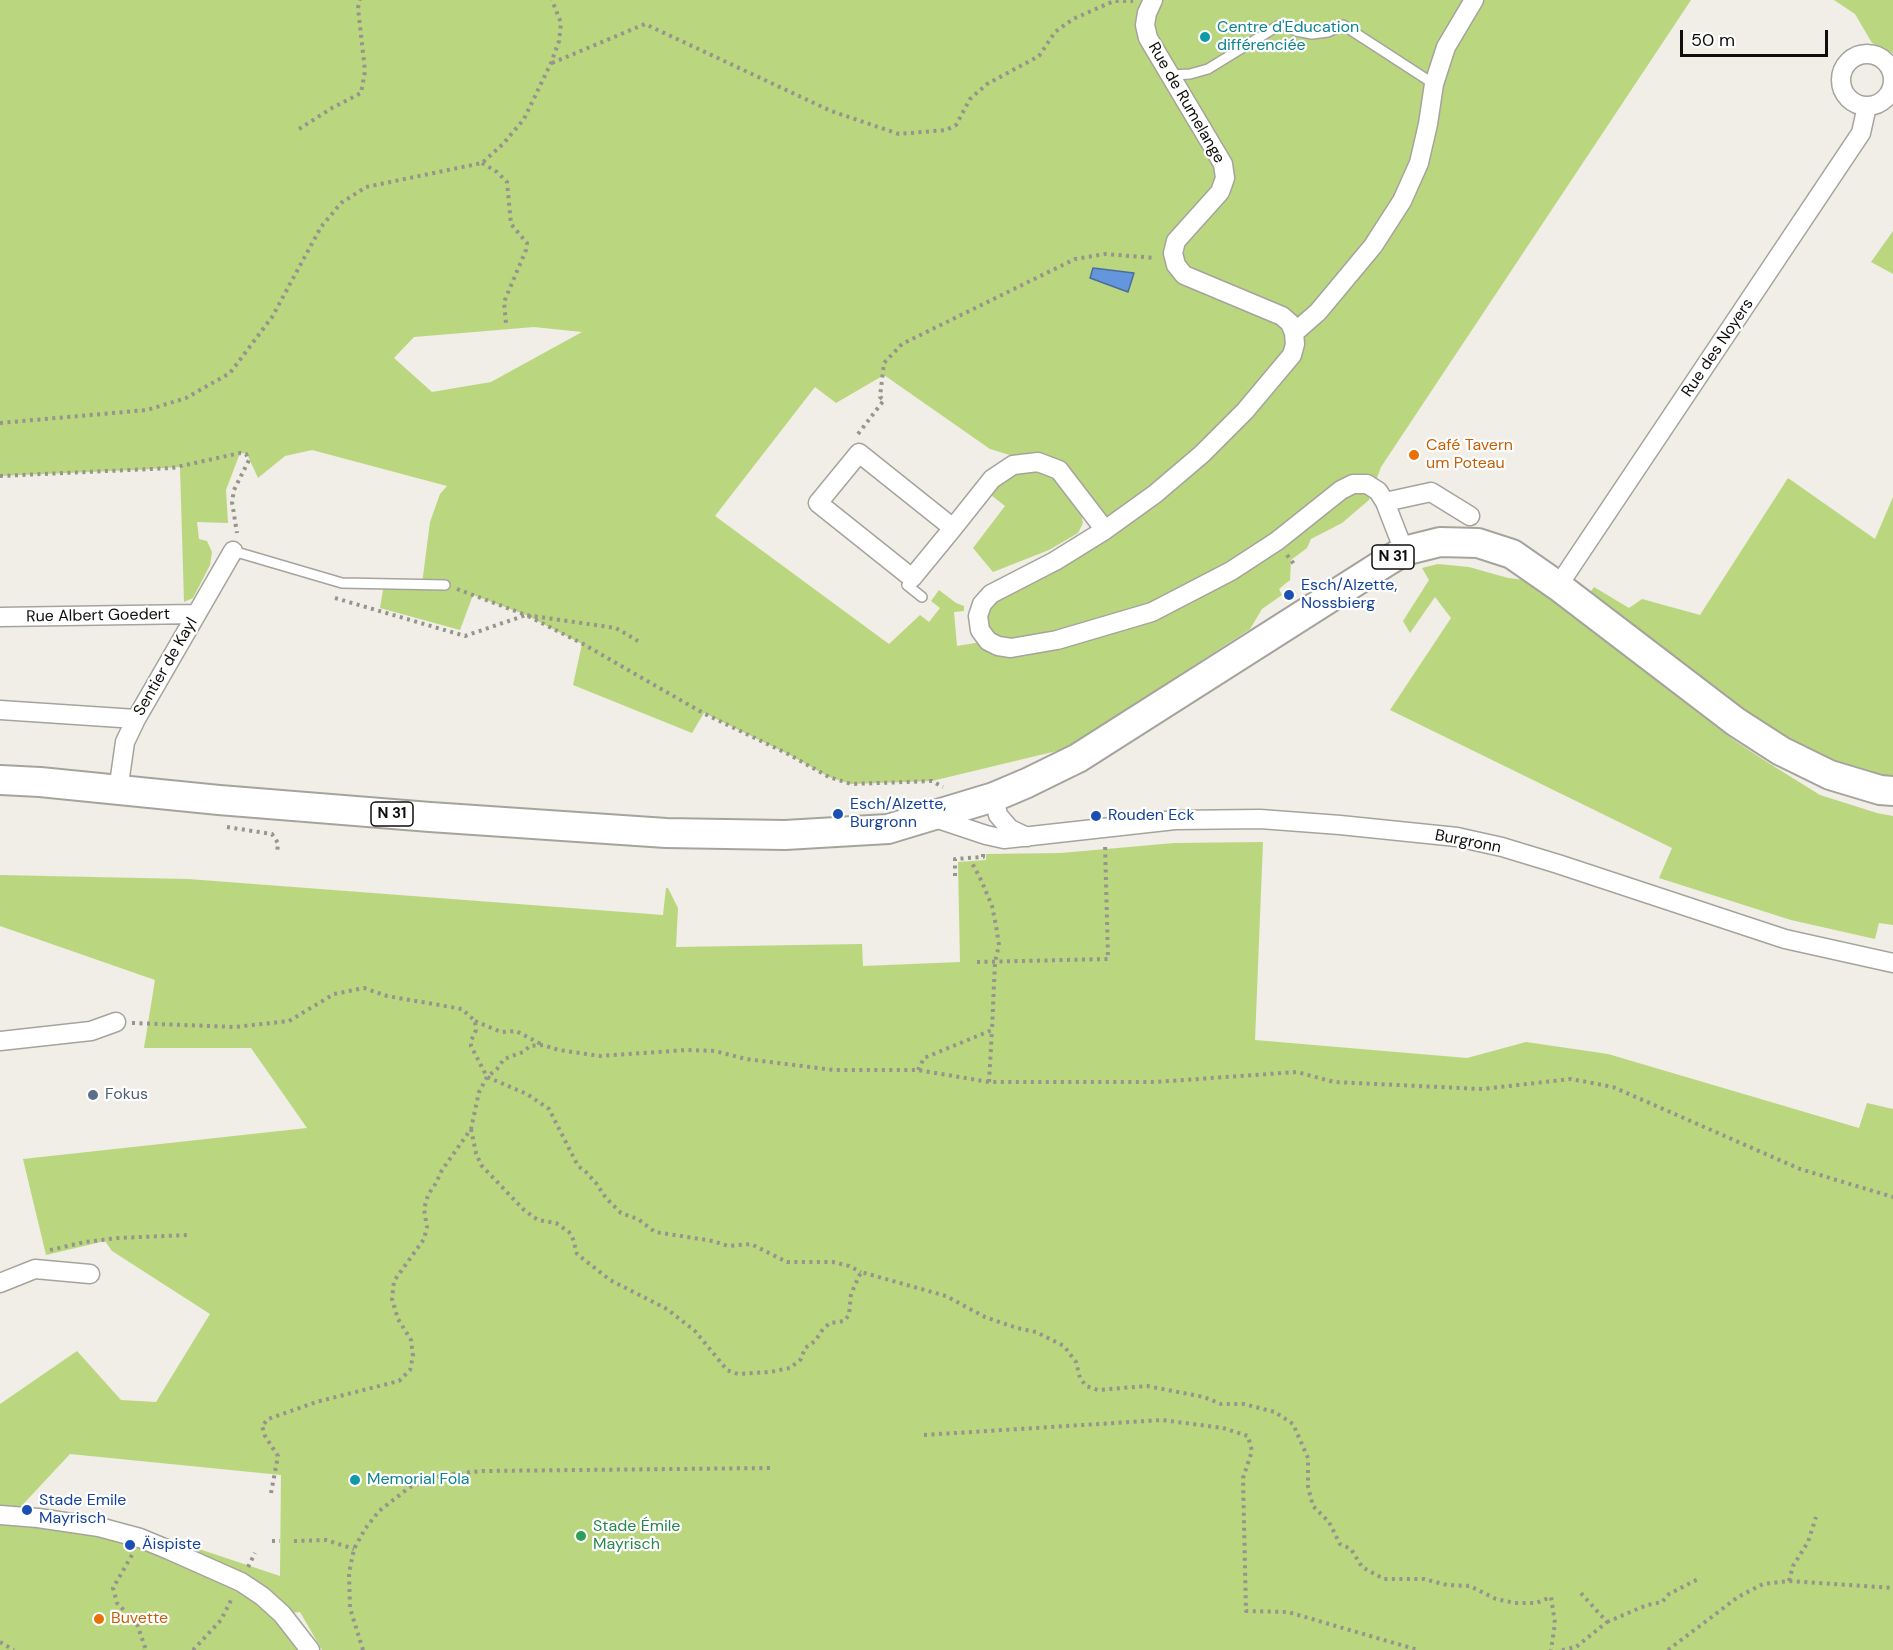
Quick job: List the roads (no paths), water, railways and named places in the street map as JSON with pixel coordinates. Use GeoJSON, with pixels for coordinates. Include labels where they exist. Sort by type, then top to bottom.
{"type":"FeatureCollection","features":[{"type":"Feature","properties":{"kind":"main road","name":"N 31"},"geometry":{"type":"LineString","coordinates":[[0,780],[430,817],[666,832],[785,835],[888,829],[986,800],[1078,758],[1404,551],[1440,542],[1478,543],[1512,554],[1558,586],[1736,722],[1781,752],[1830,775],[1880,790],[1893,791]]}},
{"type":"Feature","properties":{"kind":"street"},"geometry":{"type":"LineString","coordinates":[[1404,551],[1385,502],[1378,491],[1367,484],[1353,484],[1341,490],[1277,541],[1231,571],[1152,612],[1057,640],[1011,648],[998,646],[988,641],[980,630],[978,616],[982,604],[991,594],[1055,561],[1105,530],[1162,487],[1202,454],[1245,411],[1292,355],[1295,344],[1294,333],[1318,312],[1373,246],[1402,201],[1419,163],[1434,84],[1446,47],[1474,0]]}},
{"type":"Feature","properties":{"kind":"street","name":"Rue de Rumelange"},"geometry":{"type":"LineString","coordinates":[[1152,1],[1146,13],[1145,25],[1148,38],[1223,164],[1225,178],[1220,192],[1176,241],[1173,253],[1176,265],[1184,275],[1282,316],[1290,324],[1294,333]]}},
{"type":"Feature","properties":{"kind":"street","name":"Rue des Noyers"},"geometry":{"type":"LineString","coordinates":[[1558,586],[1861,133],[1867,106]]}},
{"type":"Feature","properties":{"kind":"street"},"geometry":{"type":"LineString","coordinates":[[953,528],[859,453],[818,503],[912,578],[953,528],[992,479],[1013,465],[1038,462],[1059,470],[1105,530]]}},
{"type":"Feature","properties":{"kind":"street"},"geometry":{"type":"LineString","coordinates":[[1385,502],[1431,492],[1470,516]]}},
{"type":"Feature","properties":{"kind":"street","name":"Sentier de Kayl"},"geometry":{"type":"LineString","coordinates":[[118,791],[125,741],[233,551]]}},
{"type":"Feature","properties":{"kind":"street","name":"Rue Albert Goedert"},"geometry":{"type":"LineString","coordinates":[[0,617],[196,614]]}},
{"type":"Feature","properties":{"kind":"street"},"geometry":{"type":"LineString","coordinates":[[0,710],[136,719]]}},
{"type":"Feature","properties":{"kind":"street"},"geometry":{"type":"LineString","coordinates":[[986,800],[1010,830],[1027,837]]}},
{"type":"Feature","properties":{"kind":"street"},"geometry":{"type":"LineString","coordinates":[[984,842],[986,800]]}},
{"type":"Feature","properties":{"kind":"street","name":"Burgronn"},"geometry":{"type":"LineString","coordinates":[[932,817],[984,842],[1175,820],[1260,819],[1457,837],[1502,847],[1558,864],[1785,939],[1893,963]]}},
{"type":"Feature","properties":{"kind":"street"},"geometry":{"type":"LineString","coordinates":[[0,1041],[91,1031],[117,1022]]}},
{"type":"Feature","properties":{"kind":"street"},"geometry":{"type":"LineString","coordinates":[[0,1283],[35,1269],[90,1274]]}},
{"type":"Feature","properties":{"kind":"street"},"geometry":{"type":"LineString","coordinates":[[0,1515],[99,1527],[140,1538],[241,1582],[262,1596],[282,1614],[310,1650]]}},
{"type":"Feature","properties":{"kind":"lane"},"geometry":{"type":"LineString","coordinates":[[1170,75],[1190,74],[1208,69],[1281,24],[1296,31],[1312,34],[1328,32],[1343,26],[1434,84]]}},
{"type":"Feature","properties":{"kind":"lane"},"geometry":{"type":"LineString","coordinates":[[233,551],[342,583],[445,585]]}},
{"type":"Feature","properties":{"kind":"lane"},"geometry":{"type":"LineString","coordinates":[[912,578],[907,585],[922,597]]}},
{"type":"Feature","properties":{"kind":"water"},"geometry":{"type":"Polygon","coordinates":[[[1093,268],[1134,273],[1128,292],[1090,278],[1093,268]]]}},
{"type":"Feature","properties":{"kind":"place","name":"Centre d'Education différenciée"},"geometry":{"type":"Point","coordinates":[1205,37]}},
{"type":"Feature","properties":{"kind":"place","name":"Café Tavern um Poteau"},"geometry":{"type":"Point","coordinates":[1414,455]}},
{"type":"Feature","properties":{"kind":"place","name":"Esch/Alzette, Nossbierg"},"geometry":{"type":"Point","coordinates":[1289,595]}},
{"type":"Feature","properties":{"kind":"place","name":"Esch/Alzette, Burgronn"},"geometry":{"type":"Point","coordinates":[838,814]}},
{"type":"Feature","properties":{"kind":"place","name":"Rouden Eck"},"geometry":{"type":"Point","coordinates":[1096,816]}},
{"type":"Feature","properties":{"kind":"place","name":"Fokus"},"geometry":{"type":"Point","coordinates":[93,1095]}},
{"type":"Feature","properties":{"kind":"place","name":"Memorial Fola"},"geometry":{"type":"Point","coordinates":[355,1480]}},
{"type":"Feature","properties":{"kind":"place","name":"Stade Emile Mayrisch"},"geometry":{"type":"Point","coordinates":[27,1510]}},
{"type":"Feature","properties":{"kind":"place","name":"Stade Émile Mayrisch"},"geometry":{"type":"Point","coordinates":[581,1536]}},
{"type":"Feature","properties":{"kind":"place","name":"Äispiste"},"geometry":{"type":"Point","coordinates":[130,1545]}},
{"type":"Feature","properties":{"kind":"place","name":"Buvette"},"geometry":{"type":"Point","coordinates":[99,1619]}}]}
